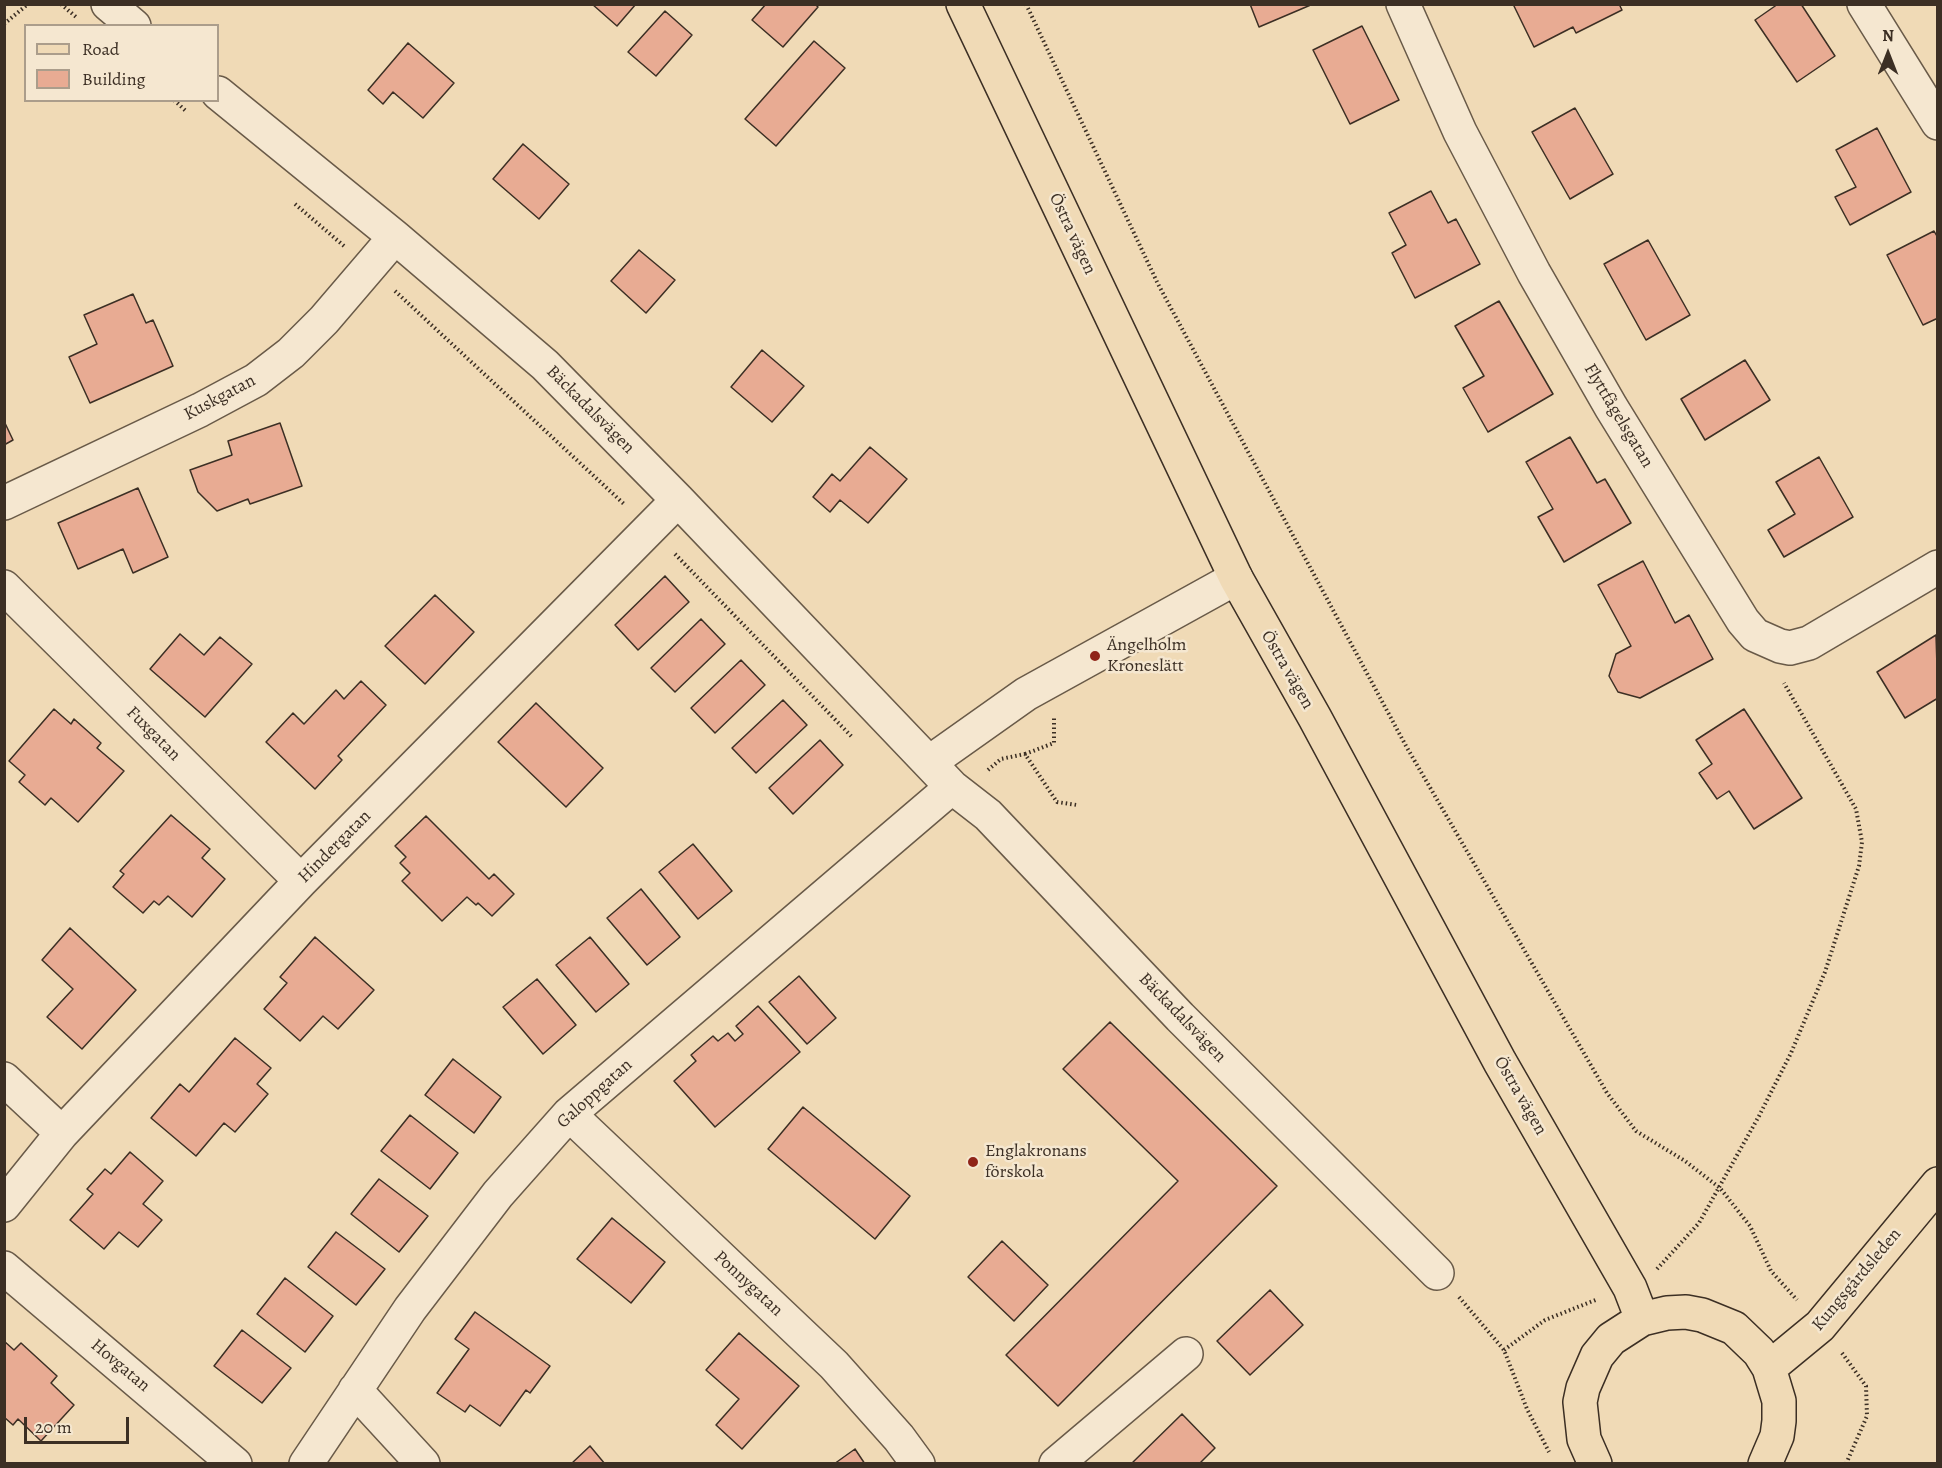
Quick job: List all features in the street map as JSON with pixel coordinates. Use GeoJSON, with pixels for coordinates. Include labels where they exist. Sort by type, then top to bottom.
{"type":"FeatureCollection","features":[{"type":"Feature","properties":{"kind":"main road","name":"Östra vägen"},"geometry":{"type":"LineString","coordinates":[[963,4],[1236,578],[1320,728],[1500,1062],[1630,1288],[1642,1319]]}},
{"type":"Feature","properties":{"kind":"main road","name":"Kungsgårdsleden"},"geometry":{"type":"LineString","coordinates":[[1769,1368],[1820,1326],[1938,1184]]}},
{"type":"Feature","properties":{"kind":"main road"},"geometry":{"type":"LineString","coordinates":[[1577,1460],[1582,1388],[1590,1368],[1611,1339],[1642,1319],[1667,1313],[1686,1312],[1721,1321],[1749,1340],[1769,1368],[1779,1401],[1779,1420],[1777,1436],[1765,1464]]}},
{"type":"Feature","properties":{"kind":"street"},"geometry":{"type":"LineString","coordinates":[[108,4],[132,24]]}},
{"type":"Feature","properties":{"kind":"street","name":"Flyttfågelsgatan"},"geometry":{"type":"LineString","coordinates":[[1403,4],[1460,132],[1534,273],[1611,407],[1743,621],[1755,634],[1771,645],[1785,647]]}},
{"type":"Feature","properties":{"kind":"street"},"geometry":{"type":"LineString","coordinates":[[1864,4],[1938,123]]}},
{"type":"Feature","properties":{"kind":"street","name":"Bäckadalsvägen"},"geometry":{"type":"LineString","coordinates":[[219,94],[394,237],[545,365],[678,500],[952,787],[988,815],[1180,1017],[1437,1273]]}},
{"type":"Feature","properties":{"kind":"street","name":"Kuskgatan"},"geometry":{"type":"LineString","coordinates":[[4,503],[200,410],[256,380],[307,336],[370,268],[394,237]]}},
{"type":"Feature","properties":{"kind":"street","name":"Hindergatan"},"geometry":{"type":"LineString","coordinates":[[4,1204],[62,1133],[301,881],[678,500]]}},
{"type":"Feature","properties":{"kind":"street"},"geometry":{"type":"LineString","coordinates":[[1785,647],[1800,646],[1820,639],[1938,567]]}},
{"type":"Feature","properties":{"kind":"street"},"geometry":{"type":"LineString","coordinates":[[930,762],[1026,694],[1236,578]]}},
{"type":"Feature","properties":{"kind":"street","name":"Fuxgatan"},"geometry":{"type":"LineString","coordinates":[[4,587],[301,881]]}},
{"type":"Feature","properties":{"kind":"street","name":"Galoppgatan"},"geometry":{"type":"LineString","coordinates":[[306,1464],[410,1309],[491,1203],[569,1114],[952,787]]}},
{"type":"Feature","properties":{"kind":"street"},"geometry":{"type":"LineString","coordinates":[[4,1079],[62,1133]]}},
{"type":"Feature","properties":{"kind":"street","name":"Ponnygatan"},"geometry":{"type":"LineString","coordinates":[[569,1114],[834,1365],[900,1438],[918,1464]]}},
{"type":"Feature","properties":{"kind":"street","name":"Hovgatan"},"geometry":{"type":"LineString","coordinates":[[4,1268],[235,1464]]}},
{"type":"Feature","properties":{"kind":"street"},"geometry":{"type":"LineString","coordinates":[[1056,1464],[1186,1354]]}},
{"type":"Feature","properties":{"kind":"street"},"geometry":{"type":"LineString","coordinates":[[355,1390],[423,1464]]}},
{"type":"Feature","properties":{"kind":"path"},"geometry":{"type":"LineString","coordinates":[[4,24],[28,4]]}},
{"type":"Feature","properties":{"kind":"path"},"geometry":{"type":"LineString","coordinates":[[1026,4],[1158,284],[1406,746],[1607,1093],[1636,1131],[1685,1161],[1720,1188],[1750,1226],[1771,1271],[1820,1326],[1866,1386],[1867,1416],[1846,1464]]}},
{"type":"Feature","properties":{"kind":"path"},"geometry":{"type":"LineString","coordinates":[[176,102],[192,116]]}},
{"type":"Feature","properties":{"kind":"path"},"geometry":{"type":"LineString","coordinates":[[290,199],[370,268],[651,529],[857,742]]}},
{"type":"Feature","properties":{"kind":"path"},"geometry":{"type":"LineString","coordinates":[[1504,1350],[1545,1320],[1568,1309],[1640,1284],[1665,1263],[1699,1223],[1720,1188],[1791,1053],[1825,972],[1862,853],[1859,820],[1849,795],[1784,682],[1785,647]]}},
{"type":"Feature","properties":{"kind":"path"},"geometry":{"type":"LineString","coordinates":[[988,815],[981,776],[1001,759],[1025,754],[1054,743],[1054,715]]}},
{"type":"Feature","properties":{"kind":"path"},"geometry":{"type":"LineString","coordinates":[[1025,754],[1057,802],[1077,805]]}},
{"type":"Feature","properties":{"kind":"path"},"geometry":{"type":"LineString","coordinates":[[1437,1273],[1504,1350],[1527,1409],[1577,1460]]}},
{"type":"Feature","properties":{"kind":"building"},"geometry":{"type":"Polygon","coordinates":[[[592,4],[636,4],[617,26],[592,4]]]}},
{"type":"Feature","properties":{"kind":"building"},"geometry":{"type":"Polygon","coordinates":[[[766,4],[815,4],[818,7],[783,47],[752,20],[766,4]]]}},
{"type":"Feature","properties":{"kind":"building"},"geometry":{"type":"Polygon","coordinates":[[[1250,4],[1313,4],[1259,27],[1250,4]]]}},
{"type":"Feature","properties":{"kind":"building"},"geometry":{"type":"Polygon","coordinates":[[[1513,4],[1619,4],[1622,10],[1576,33],[1573,27],[1534,47],[1513,4]]]}},
{"type":"Feature","properties":{"kind":"building"},"geometry":{"type":"Polygon","coordinates":[[[1778,4],[1801,4],[1835,56],[1797,82],[1755,20],[1778,4]]]}},
{"type":"Feature","properties":{"kind":"building"},"geometry":{"type":"Polygon","coordinates":[[[665,11],[692,35],[656,76],[628,52],[665,11]]]}},
{"type":"Feature","properties":{"kind":"building"},"geometry":{"type":"Polygon","coordinates":[[[1362,26],[1399,100],[1350,124],[1313,50],[1362,26]]]}},
{"type":"Feature","properties":{"kind":"building"},"geometry":{"type":"Polygon","coordinates":[[[814,41],[845,68],[776,146],[745,119],[814,41]]]}},
{"type":"Feature","properties":{"kind":"building"},"geometry":{"type":"Polygon","coordinates":[[[408,43],[454,83],[423,118],[393,92],[383,104],[368,90],[408,43]]]}},
{"type":"Feature","properties":{"kind":"building"},"geometry":{"type":"Polygon","coordinates":[[[1575,108],[1613,174],[1570,199],[1532,132],[1575,108]]]}},
{"type":"Feature","properties":{"kind":"building"},"geometry":{"type":"Polygon","coordinates":[[[1877,128],[1911,192],[1850,225],[1835,197],[1856,187],[1836,150],[1877,128]]]}},
{"type":"Feature","properties":{"kind":"building"},"geometry":{"type":"Polygon","coordinates":[[[523,144],[569,184],[539,219],[493,179],[523,144]]]}},
{"type":"Feature","properties":{"kind":"building"},"geometry":{"type":"Polygon","coordinates":[[[1431,191],[1448,223],[1456,219],[1480,264],[1415,298],[1392,253],[1406,245],[1389,213],[1431,191]]]}},
{"type":"Feature","properties":{"kind":"building"},"geometry":{"type":"Polygon","coordinates":[[[1934,231],[1938,238],[1938,318],[1923,325],[1887,255],[1934,231]]]}},
{"type":"Feature","properties":{"kind":"building"},"geometry":{"type":"Polygon","coordinates":[[[1648,240],[1690,315],[1646,340],[1604,264],[1648,240]]]}},
{"type":"Feature","properties":{"kind":"building"},"geometry":{"type":"Polygon","coordinates":[[[639,250],[675,280],[646,313],[611,281],[639,250]]]}},
{"type":"Feature","properties":{"kind":"building"},"geometry":{"type":"Polygon","coordinates":[[[133,294],[146,323],[153,320],[173,366],[90,403],[69,357],[97,344],[84,315],[133,294]]]}},
{"type":"Feature","properties":{"kind":"building"},"geometry":{"type":"Polygon","coordinates":[[[1499,301],[1553,394],[1488,432],[1463,388],[1484,376],[1455,326],[1499,301]]]}},
{"type":"Feature","properties":{"kind":"building"},"geometry":{"type":"Polygon","coordinates":[[[762,350],[804,386],[772,422],[731,387],[762,350]]]}},
{"type":"Feature","properties":{"kind":"building"},"geometry":{"type":"Polygon","coordinates":[[[1745,360],[1770,400],[1705,440],[1681,399],[1745,360]]]}},
{"type":"Feature","properties":{"kind":"building"},"geometry":{"type":"Polygon","coordinates":[[[4,421],[13,440],[4,445],[4,421]]]}},
{"type":"Feature","properties":{"kind":"building"},"geometry":{"type":"Polygon","coordinates":[[[280,423],[302,486],[250,504],[248,499],[217,511],[198,492],[190,470],[232,455],[228,441],[280,423]]]}},
{"type":"Feature","properties":{"kind":"building"},"geometry":{"type":"Polygon","coordinates":[[[1570,437],[1597,483],[1605,479],[1631,523],[1564,562],[1538,517],[1553,509],[1526,462],[1570,437]]]}},
{"type":"Feature","properties":{"kind":"building"},"geometry":{"type":"Polygon","coordinates":[[[870,447],[907,479],[868,523],[840,500],[830,512],[813,497],[832,474],[840,481],[870,447]]]}},
{"type":"Feature","properties":{"kind":"building"},"geometry":{"type":"Polygon","coordinates":[[[1819,457],[1853,517],[1784,557],[1768,530],[1795,514],[1776,482],[1819,457]]]}},
{"type":"Feature","properties":{"kind":"building"},"geometry":{"type":"Polygon","coordinates":[[[138,488],[168,557],[133,573],[123,549],[78,569],[58,523],[138,488]]]}},
{"type":"Feature","properties":{"kind":"building"},"geometry":{"type":"Polygon","coordinates":[[[1643,561],[1675,623],[1689,615],[1713,659],[1640,698],[1618,692],[1609,676],[1616,654],[1631,646],[1598,585],[1643,561]]]}},
{"type":"Feature","properties":{"kind":"building"},"geometry":{"type":"Polygon","coordinates":[[[665,576],[689,602],[638,650],[615,625],[665,576]]]}},
{"type":"Feature","properties":{"kind":"building"},"geometry":{"type":"Polygon","coordinates":[[[435,595],[474,632],[425,684],[385,646],[435,595]]]}},
{"type":"Feature","properties":{"kind":"building"},"geometry":{"type":"Polygon","coordinates":[[[701,619],[725,644],[675,692],[651,668],[701,619]]]}},
{"type":"Feature","properties":{"kind":"building"},"geometry":{"type":"Polygon","coordinates":[[[180,634],[204,655],[220,637],[252,664],[205,717],[150,669],[180,634]]]}},
{"type":"Feature","properties":{"kind":"building"},"geometry":{"type":"Polygon","coordinates":[[[1936,635],[1938,698],[1905,718],[1877,672],[1936,635]]]}},
{"type":"Feature","properties":{"kind":"building"},"geometry":{"type":"Polygon","coordinates":[[[741,660],[765,685],[715,733],[691,708],[741,660]]]}},
{"type":"Feature","properties":{"kind":"building"},"geometry":{"type":"Polygon","coordinates":[[[361,681],[386,705],[338,756],[342,760],[315,789],[266,742],[293,713],[304,724],[336,690],[344,699],[361,681]]]}},
{"type":"Feature","properties":{"kind":"building"},"geometry":{"type":"Polygon","coordinates":[[[783,700],[807,725],[756,773],[732,748],[783,700]]]}},
{"type":"Feature","properties":{"kind":"building"},"geometry":{"type":"Polygon","coordinates":[[[536,703],[603,768],[566,807],[498,742],[536,703]]]}},
{"type":"Feature","properties":{"kind":"building"},"geometry":{"type":"Polygon","coordinates":[[[54,709],[71,724],[74,719],[101,743],[97,748],[124,771],[78,822],[51,798],[45,805],[19,782],[25,775],[9,761],[54,709]]]}},
{"type":"Feature","properties":{"kind":"building"},"geometry":{"type":"Polygon","coordinates":[[[1744,709],[1802,798],[1754,829],[1729,791],[1717,799],[1699,773],[1712,764],[1696,740],[1744,709]]]}},
{"type":"Feature","properties":{"kind":"building"},"geometry":{"type":"Polygon","coordinates":[[[820,740],[843,765],[793,814],[769,788],[820,740]]]}},
{"type":"Feature","properties":{"kind":"building"},"geometry":{"type":"Polygon","coordinates":[[[171,815],[210,849],[202,858],[225,879],[192,917],[168,896],[159,905],[154,901],[143,913],[113,887],[124,874],[120,871],[171,815]]]}},
{"type":"Feature","properties":{"kind":"building"},"geometry":{"type":"Polygon","coordinates":[[[426,816],[489,879],[494,874],[514,894],[492,916],[478,903],[476,905],[467,897],[442,921],[402,881],[410,873],[400,863],[406,857],[395,846],[426,816]]]}},
{"type":"Feature","properties":{"kind":"building"},"geometry":{"type":"Polygon","coordinates":[[[693,844],[732,891],[698,919],[659,872],[693,844]]]}},
{"type":"Feature","properties":{"kind":"building"},"geometry":{"type":"Polygon","coordinates":[[[641,889],[680,937],[647,965],[607,918],[641,889]]]}},
{"type":"Feature","properties":{"kind":"building"},"geometry":{"type":"Polygon","coordinates":[[[70,928],[136,990],[82,1049],[47,1017],[73,989],[42,960],[70,928]]]}},
{"type":"Feature","properties":{"kind":"building"},"geometry":{"type":"Polygon","coordinates":[[[315,937],[374,990],[338,1029],[323,1016],[300,1041],[264,1009],[287,983],[280,977],[315,937]]]}},
{"type":"Feature","properties":{"kind":"building"},"geometry":{"type":"Polygon","coordinates":[[[590,937],[629,984],[596,1012],[556,965],[590,937]]]}},
{"type":"Feature","properties":{"kind":"building"},"geometry":{"type":"Polygon","coordinates":[[[799,976],[836,1018],[807,1044],[769,1002],[799,976]]]}},
{"type":"Feature","properties":{"kind":"building"},"geometry":{"type":"Polygon","coordinates":[[[537,979],[576,1025],[543,1054],[503,1007],[537,979]]]}},
{"type":"Feature","properties":{"kind":"building"},"geometry":{"type":"Polygon","coordinates":[[[758,1006],[800,1052],[715,1127],[674,1081],[696,1061],[691,1055],[713,1036],[718,1041],[728,1033],[735,1041],[743,1034],[736,1026],[758,1006]]]}},
{"type":"Feature","properties":{"kind":"building"},"geometry":{"type":"Polygon","coordinates":[[[1110,1022],[1277,1186],[1058,1406],[1006,1355],[1178,1181],[1063,1069],[1110,1022]]]}},
{"type":"Feature","properties":{"kind":"building"},"geometry":{"type":"Polygon","coordinates":[[[235,1038],[271,1068],[257,1084],[268,1094],[235,1132],[224,1123],[196,1156],[151,1118],[180,1084],[189,1092],[235,1038]]]}},
{"type":"Feature","properties":{"kind":"building"},"geometry":{"type":"Polygon","coordinates":[[[453,1059],[501,1097],[474,1133],[425,1095],[453,1059]]]}},
{"type":"Feature","properties":{"kind":"building"},"geometry":{"type":"Polygon","coordinates":[[[803,1107],[910,1196],[875,1239],[768,1149],[803,1107]]]}},
{"type":"Feature","properties":{"kind":"building"},"geometry":{"type":"Polygon","coordinates":[[[410,1115],[458,1153],[430,1189],[381,1151],[410,1115]]]}},
{"type":"Feature","properties":{"kind":"building"},"geometry":{"type":"Polygon","coordinates":[[[130,1152],[163,1181],[143,1204],[162,1220],[138,1247],[119,1232],[104,1249],[70,1220],[93,1194],[87,1189],[105,1169],[111,1174],[130,1152]]]}},
{"type":"Feature","properties":{"kind":"building"},"geometry":{"type":"Polygon","coordinates":[[[379,1179],[428,1216],[399,1252],[351,1214],[379,1179]]]}},
{"type":"Feature","properties":{"kind":"building"},"geometry":{"type":"Polygon","coordinates":[[[612,1218],[665,1262],[631,1303],[577,1259],[612,1218]]]}},
{"type":"Feature","properties":{"kind":"building"},"geometry":{"type":"Polygon","coordinates":[[[336,1232],[385,1269],[356,1305],[308,1267],[336,1232]]]}},
{"type":"Feature","properties":{"kind":"building"},"geometry":{"type":"Polygon","coordinates":[[[1002,1241],[1048,1285],[1014,1321],[968,1277],[1002,1241]]]}},
{"type":"Feature","properties":{"kind":"building"},"geometry":{"type":"Polygon","coordinates":[[[285,1278],[333,1316],[305,1352],[257,1314],[285,1278]]]}},
{"type":"Feature","properties":{"kind":"building"},"geometry":{"type":"Polygon","coordinates":[[[1270,1290],[1303,1325],[1250,1375],[1217,1341],[1270,1290]]]}},
{"type":"Feature","properties":{"kind":"building"},"geometry":{"type":"Polygon","coordinates":[[[475,1312],[550,1366],[530,1393],[526,1390],[500,1426],[470,1405],[465,1412],[437,1393],[469,1349],[455,1339],[475,1312]]]}},
{"type":"Feature","properties":{"kind":"building"},"geometry":{"type":"Polygon","coordinates":[[[242,1330],[291,1368],[262,1403],[214,1366],[242,1330]]]}},
{"type":"Feature","properties":{"kind":"building"},"geometry":{"type":"Polygon","coordinates":[[[739,1333],[799,1386],[742,1449],[716,1425],[739,1399],[706,1370],[739,1333]]]}},
{"type":"Feature","properties":{"kind":"building"},"geometry":{"type":"Polygon","coordinates":[[[4,1341],[14,1350],[21,1343],[57,1376],[51,1383],[74,1405],[41,1441],[18,1419],[13,1425],[4,1417],[4,1341]]]}},
{"type":"Feature","properties":{"kind":"building"},"geometry":{"type":"Polygon","coordinates":[[[1182,1414],[1215,1448],[1199,1464],[1131,1464],[1182,1414]]]}},
{"type":"Feature","properties":{"kind":"building"},"geometry":{"type":"Polygon","coordinates":[[[590,1446],[605,1464],[571,1464],[590,1446]]]}},
{"type":"Feature","properties":{"kind":"building"},"geometry":{"type":"Polygon","coordinates":[[[855,1449],[865,1464],[834,1464],[855,1449]]]}},
{"type":"Feature","properties":{"kind":"place","name":"Ängelholm Kroneslätt"},"geometry":{"type":"Point","coordinates":[1095,656]}},
{"type":"Feature","properties":{"kind":"place","name":"Englakronans förskola"},"geometry":{"type":"Point","coordinates":[973,1162]}}]}
